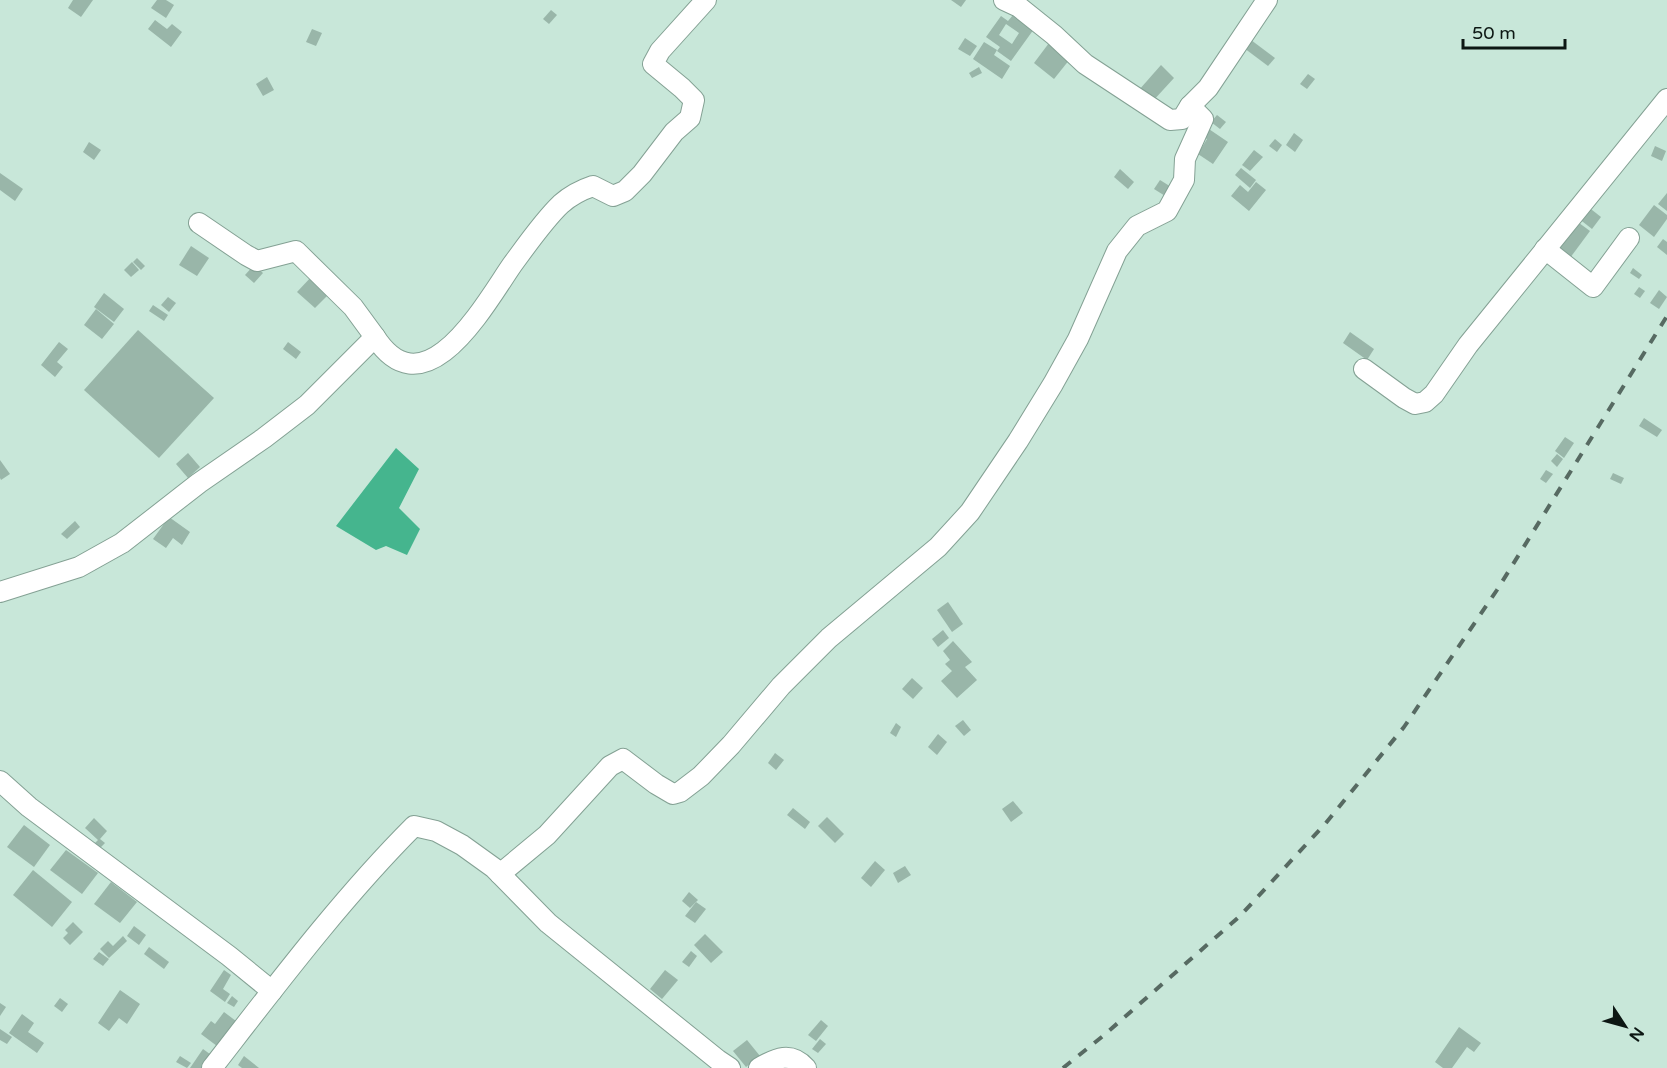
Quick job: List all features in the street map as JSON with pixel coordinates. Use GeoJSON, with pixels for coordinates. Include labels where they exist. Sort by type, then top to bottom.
{"type":"FeatureCollection","features":[{"type":"Feature","properties":{"kind":"street"},"geometry":{"type":"LineString","coordinates":[[199,223],[257,261],[296,251],[353,307],[383,350],[402,363],[416,364],[438,357],[462,335],[491,297],[512,264],[561,204],[578,191],[593,186],[613,196],[625,191],[674,132],[690,118],[694,100],[653,64],[660,51],[706,0]]}},
{"type":"Feature","properties":{"kind":"street"},"geometry":{"type":"LineString","coordinates":[[1004,0],[1019,7],[1085,64],[1170,120],[1182,119],[1190,106],[1208,88],[1267,0]]}},
{"type":"Feature","properties":{"kind":"street"},"geometry":{"type":"LineString","coordinates":[[1364,369],[1415,404],[1425,402],[1434,394],[1468,345],[1545,249],[1660,122],[1667,99]]}},
{"type":"Feature","properties":{"kind":"street"},"geometry":{"type":"LineString","coordinates":[[500,874],[547,835],[610,766],[623,759],[673,794],[680,792],[701,776],[731,745],[781,686],[829,638],[938,547],[970,512],[1053,384],[1077,339],[1117,251],[1137,226],[1167,211],[1184,180],[1185,159],[1203,119],[1190,106]]}},
{"type":"Feature","properties":{"kind":"street"},"geometry":{"type":"LineString","coordinates":[[1545,249],[1593,287],[1629,238]]}},
{"type":"Feature","properties":{"kind":"street"},"geometry":{"type":"LineString","coordinates":[[0,592],[79,567],[122,543],[199,483],[264,438],[306,405],[375,337]]}},
{"type":"Feature","properties":{"kind":"street"},"geometry":{"type":"LineString","coordinates":[[0,781],[29,807],[272,991]]}},
{"type":"Feature","properties":{"kind":"street"},"geometry":{"type":"LineString","coordinates":[[212,1068],[272,991],[385,855],[414,826],[436,831],[462,845],[500,874],[548,922],[730,1068]]}},
{"type":"Feature","properties":{"kind":"street"},"geometry":{"type":"LineString","coordinates":[[759,1068],[775,1059],[787,1056],[801,1062],[806,1068]]}},
{"type":"Feature","properties":{"kind":"shaded area"},"geometry":{"type":"Polygon","coordinates":[[[396,448],[419,469],[399,508],[420,529],[407,555],[386,546],[376,550],[336,526],[396,448]]]}},
{"type":"Feature","properties":{"kind":"building"},"geometry":{"type":"Polygon","coordinates":[[[73,0],[93,0],[81,17],[68,8],[73,0]]]}},
{"type":"Feature","properties":{"kind":"building"},"geometry":{"type":"Polygon","coordinates":[[[157,0],[166,0],[174,5],[166,18],[151,8],[157,0]]]}},
{"type":"Feature","properties":{"kind":"building"},"geometry":{"type":"Polygon","coordinates":[[[951,0],[966,0],[961,7],[951,0]]]}},
{"type":"Feature","properties":{"kind":"building"},"geometry":{"type":"Polygon","coordinates":[[[551,10],[557,15],[549,24],[543,19],[551,10]]]}},
{"type":"Feature","properties":{"kind":"building"},"geometry":{"type":"Polygon","coordinates":[[[1013,15],[1034,29],[1011,61],[997,51],[1000,47],[986,37],[1001,16],[1008,21],[1013,15]],[[1006,24],[999,35],[1012,44],[1019,33],[1006,24]]]}},
{"type":"Feature","properties":{"kind":"building"},"geometry":{"type":"Polygon","coordinates":[[[155,20],[167,29],[172,24],[182,32],[171,47],[148,29],[155,20]]]}},
{"type":"Feature","properties":{"kind":"building"},"geometry":{"type":"Polygon","coordinates":[[[312,29],[322,33],[316,46],[306,42],[312,29]]]}},
{"type":"Feature","properties":{"kind":"building"},"geometry":{"type":"Polygon","coordinates":[[[965,38],[977,46],[970,56],[958,49],[965,38]]]}},
{"type":"Feature","properties":{"kind":"building"},"geometry":{"type":"Polygon","coordinates":[[[1251,40],[1275,58],[1268,66],[1244,48],[1251,40]]]}},
{"type":"Feature","properties":{"kind":"building"},"geometry":{"type":"Polygon","coordinates":[[[984,42],[997,50],[994,55],[1010,66],[1002,79],[973,59],[984,42]]]}},
{"type":"Feature","properties":{"kind":"building"},"geometry":{"type":"Polygon","coordinates":[[[1049,43],[1070,59],[1054,79],[1034,63],[1049,43]]]}},
{"type":"Feature","properties":{"kind":"building"},"geometry":{"type":"Polygon","coordinates":[[[1161,65],[1174,78],[1152,102],[1139,90],[1161,65]]]}},
{"type":"Feature","properties":{"kind":"building"},"geometry":{"type":"Polygon","coordinates":[[[979,67],[982,73],[972,78],[969,73],[979,67]]]}},
{"type":"Feature","properties":{"kind":"building"},"geometry":{"type":"Polygon","coordinates":[[[1308,74],[1315,79],[1307,89],[1300,84],[1308,74]]]}},
{"type":"Feature","properties":{"kind":"building"},"geometry":{"type":"Polygon","coordinates":[[[267,77],[274,90],[263,96],[256,84],[267,77]]]}},
{"type":"Feature","properties":{"kind":"building"},"geometry":{"type":"Polygon","coordinates":[[[1217,115],[1226,122],[1220,129],[1211,122],[1217,115]]]}},
{"type":"Feature","properties":{"kind":"building"},"geometry":{"type":"Polygon","coordinates":[[[1203,125],[1228,142],[1213,164],[1198,154],[1207,139],[1198,132],[1203,125]]]}},
{"type":"Feature","properties":{"kind":"building"},"geometry":{"type":"Polygon","coordinates":[[[1294,133],[1303,140],[1295,152],[1286,145],[1294,133]]]}},
{"type":"Feature","properties":{"kind":"building"},"geometry":{"type":"Polygon","coordinates":[[[1275,139],[1282,145],[1277,152],[1269,146],[1275,139]]]}},
{"type":"Feature","properties":{"kind":"building"},"geometry":{"type":"Polygon","coordinates":[[[89,142],[101,150],[94,160],[83,152],[89,142]]]}},
{"type":"Feature","properties":{"kind":"building"},"geometry":{"type":"Polygon","coordinates":[[[1655,146],[1666,151],[1662,161],[1651,156],[1655,146]]]}},
{"type":"Feature","properties":{"kind":"building"},"geometry":{"type":"Polygon","coordinates":[[[1254,150],[1263,157],[1250,171],[1242,165],[1254,150]]]}},
{"type":"Feature","properties":{"kind":"building"},"geometry":{"type":"Polygon","coordinates":[[[1241,168],[1256,180],[1250,188],[1235,175],[1241,168]]]}},
{"type":"Feature","properties":{"kind":"building"},"geometry":{"type":"Polygon","coordinates":[[[1120,169],[1134,182],[1128,189],[1114,177],[1120,169]]]}},
{"type":"Feature","properties":{"kind":"building"},"geometry":{"type":"Polygon","coordinates":[[[0,173],[23,189],[15,201],[0,190],[0,173]]]}},
{"type":"Feature","properties":{"kind":"building"},"geometry":{"type":"Polygon","coordinates":[[[1160,180],[1176,190],[1170,199],[1154,189],[1160,180]]]}},
{"type":"Feature","properties":{"kind":"building"},"geometry":{"type":"Polygon","coordinates":[[[1256,182],[1266,190],[1249,211],[1231,196],[1240,185],[1248,192],[1256,182]]]}},
{"type":"Feature","properties":{"kind":"building"},"geometry":{"type":"Polygon","coordinates":[[[1667,193],[1667,211],[1658,204],[1667,193]]]}},
{"type":"Feature","properties":{"kind":"building"},"geometry":{"type":"Polygon","coordinates":[[[1654,205],[1667,215],[1667,219],[1654,237],[1639,225],[1654,205]]]}},
{"type":"Feature","properties":{"kind":"building"},"geometry":{"type":"Polygon","coordinates":[[[1587,206],[1601,217],[1592,229],[1578,218],[1587,206]]]}},
{"type":"Feature","properties":{"kind":"building"},"geometry":{"type":"Polygon","coordinates":[[[1575,220],[1590,231],[1570,258],[1556,248],[1575,220]]]}},
{"type":"Feature","properties":{"kind":"building"},"geometry":{"type":"Polygon","coordinates":[[[1663,239],[1667,242],[1667,255],[1657,247],[1663,239]]]}},
{"type":"Feature","properties":{"kind":"building"},"geometry":{"type":"Polygon","coordinates":[[[191,246],[209,258],[197,276],[179,265],[191,246]]]}},
{"type":"Feature","properties":{"kind":"building"},"geometry":{"type":"Polygon","coordinates":[[[137,258],[145,266],[141,270],[133,262],[137,258]]]}},
{"type":"Feature","properties":{"kind":"building"},"geometry":{"type":"Polygon","coordinates":[[[132,262],[139,270],[131,277],[124,270],[132,262]]]}},
{"type":"Feature","properties":{"kind":"building"},"geometry":{"type":"Polygon","coordinates":[[[254,265],[263,273],[254,283],[245,275],[254,265]]]}},
{"type":"Feature","properties":{"kind":"building"},"geometry":{"type":"Polygon","coordinates":[[[1633,268],[1642,275],[1639,279],[1630,273],[1633,268]]]}},
{"type":"Feature","properties":{"kind":"building"},"geometry":{"type":"Polygon","coordinates":[[[313,275],[328,295],[315,308],[297,292],[313,275]]]}},
{"type":"Feature","properties":{"kind":"building"},"geometry":{"type":"Polygon","coordinates":[[[1639,287],[1645,291],[1640,298],[1634,294],[1639,287]]]}},
{"type":"Feature","properties":{"kind":"building"},"geometry":{"type":"Polygon","coordinates":[[[1659,290],[1667,297],[1659,309],[1650,303],[1659,290]]]}},
{"type":"Feature","properties":{"kind":"building"},"geometry":{"type":"Polygon","coordinates":[[[104,293],[124,309],[114,322],[94,307],[104,293]]]}},
{"type":"Feature","properties":{"kind":"building"},"geometry":{"type":"Polygon","coordinates":[[[168,297],[176,303],[169,312],[161,305],[168,297]]]}},
{"type":"Feature","properties":{"kind":"building"},"geometry":{"type":"Polygon","coordinates":[[[153,305],[168,315],[164,321],[149,311],[153,305]]]}},
{"type":"Feature","properties":{"kind":"building"},"geometry":{"type":"Polygon","coordinates":[[[96,309],[114,324],[102,339],[84,325],[96,309]]]}},
{"type":"Feature","properties":{"kind":"building"},"geometry":{"type":"Polygon","coordinates":[[[138,330],[214,398],[159,458],[84,390],[138,330]]]}},
{"type":"Feature","properties":{"kind":"building"},"geometry":{"type":"Polygon","coordinates":[[[1350,332],[1374,349],[1367,360],[1343,343],[1350,332]]]}},
{"type":"Feature","properties":{"kind":"building"},"geometry":{"type":"Polygon","coordinates":[[[59,342],[68,349],[57,362],[63,367],[55,377],[41,365],[59,342]]]}},
{"type":"Feature","properties":{"kind":"building"},"geometry":{"type":"Polygon","coordinates":[[[288,342],[301,352],[296,359],[283,349],[288,342]]]}},
{"type":"Feature","properties":{"kind":"building"},"geometry":{"type":"Polygon","coordinates":[[[1644,418],[1662,430],[1657,437],[1639,426],[1644,418]]]}},
{"type":"Feature","properties":{"kind":"building"},"geometry":{"type":"Polygon","coordinates":[[[1565,437],[1574,443],[1564,458],[1555,451],[1565,437]]]}},
{"type":"Feature","properties":{"kind":"building"},"geometry":{"type":"Polygon","coordinates":[[[188,453],[200,467],[188,478],[176,464],[188,453]]]}},
{"type":"Feature","properties":{"kind":"building"},"geometry":{"type":"Polygon","coordinates":[[[1557,454],[1563,459],[1557,467],[1551,461],[1557,454]]]}},
{"type":"Feature","properties":{"kind":"building"},"geometry":{"type":"Polygon","coordinates":[[[0,460],[10,474],[1,480],[0,478],[0,460]]]}},
{"type":"Feature","properties":{"kind":"building"},"geometry":{"type":"Polygon","coordinates":[[[1546,470],[1553,474],[1546,483],[1540,479],[1546,470]]]}},
{"type":"Feature","properties":{"kind":"building"},"geometry":{"type":"Polygon","coordinates":[[[1613,473],[1624,478],[1621,484],[1610,479],[1613,473]]]}},
{"type":"Feature","properties":{"kind":"building"},"geometry":{"type":"Polygon","coordinates":[[[169,517],[190,532],[182,545],[173,538],[166,548],[153,539],[169,517]]]}},
{"type":"Feature","properties":{"kind":"building"},"geometry":{"type":"Polygon","coordinates":[[[75,521],[80,527],[67,539],[61,534],[75,521]]]}},
{"type":"Feature","properties":{"kind":"building"},"geometry":{"type":"Polygon","coordinates":[[[948,602],[963,624],[952,632],[937,610],[948,602]]]}},
{"type":"Feature","properties":{"kind":"building"},"geometry":{"type":"Polygon","coordinates":[[[943,630],[949,638],[938,647],[932,639],[943,630]]]}},
{"type":"Feature","properties":{"kind":"building"},"geometry":{"type":"Polygon","coordinates":[[[953,641],[972,662],[965,667],[977,680],[957,698],[941,681],[952,671],[945,664],[950,660],[943,651],[953,641]]]}},
{"type":"Feature","properties":{"kind":"building"},"geometry":{"type":"Polygon","coordinates":[[[912,678],[923,688],[913,699],[902,689],[912,678]]]}},
{"type":"Feature","properties":{"kind":"building"},"geometry":{"type":"Polygon","coordinates":[[[963,720],[971,730],[964,736],[955,726],[963,720]]]}},
{"type":"Feature","properties":{"kind":"building"},"geometry":{"type":"Polygon","coordinates":[[[896,723],[901,727],[896,737],[890,733],[896,723]]]}},
{"type":"Feature","properties":{"kind":"building"},"geometry":{"type":"Polygon","coordinates":[[[938,734],[947,742],[937,755],[928,747],[938,734]]]}},
{"type":"Feature","properties":{"kind":"building"},"geometry":{"type":"Polygon","coordinates":[[[775,753],[784,760],[776,770],[768,763],[775,753]]]}},
{"type":"Feature","properties":{"kind":"building"},"geometry":{"type":"Polygon","coordinates":[[[1013,801],[1023,813],[1011,822],[1002,809],[1013,801]]]}},
{"type":"Feature","properties":{"kind":"building"},"geometry":{"type":"Polygon","coordinates":[[[793,808],[810,822],[805,829],[787,815],[793,808]]]}},
{"type":"Feature","properties":{"kind":"building"},"geometry":{"type":"Polygon","coordinates":[[[827,817],[844,834],[835,843],[818,826],[827,817]]]}},
{"type":"Feature","properties":{"kind":"building"},"geometry":{"type":"Polygon","coordinates":[[[94,818],[107,831],[100,839],[105,843],[95,853],[90,848],[98,840],[85,828],[94,818]]]}},
{"type":"Feature","properties":{"kind":"building"},"geometry":{"type":"Polygon","coordinates":[[[24,825],[50,845],[34,867],[7,847],[24,825]]]}},
{"type":"Feature","properties":{"kind":"building"},"geometry":{"type":"Polygon","coordinates":[[[66,850],[98,873],[82,894],[50,870],[66,850]]]}},
{"type":"Feature","properties":{"kind":"building"},"geometry":{"type":"Polygon","coordinates":[[[875,861],[885,870],[871,887],[861,878],[875,861]]]}},
{"type":"Feature","properties":{"kind":"building"},"geometry":{"type":"Polygon","coordinates":[[[905,866],[911,875],[898,883],[893,873],[905,866]]]}},
{"type":"Feature","properties":{"kind":"building"},"geometry":{"type":"Polygon","coordinates":[[[33,870],[72,902],[52,927],[13,895],[33,870]]]}},
{"type":"Feature","properties":{"kind":"building"},"geometry":{"type":"Polygon","coordinates":[[[111,882],[137,902],[120,923],[94,904],[111,882]]]}},
{"type":"Feature","properties":{"kind":"building"},"geometry":{"type":"Polygon","coordinates":[[[689,892],[698,900],[690,908],[682,901],[689,892]]]}},
{"type":"Feature","properties":{"kind":"building"},"geometry":{"type":"Polygon","coordinates":[[[696,902],[706,909],[695,923],[685,916],[696,902]]]}},
{"type":"Feature","properties":{"kind":"building"},"geometry":{"type":"Polygon","coordinates":[[[73,922],[83,932],[70,945],[63,938],[68,933],[65,930],[73,922]]]}},
{"type":"Feature","properties":{"kind":"building"},"geometry":{"type":"Polygon","coordinates":[[[134,926],[146,935],[139,945],[127,936],[134,926]]]}},
{"type":"Feature","properties":{"kind":"building"},"geometry":{"type":"Polygon","coordinates":[[[705,934],[723,952],[711,963],[694,945],[705,934]]]}},
{"type":"Feature","properties":{"kind":"building"},"geometry":{"type":"Polygon","coordinates":[[[123,936],[127,941],[109,958],[100,949],[108,941],[113,946],[123,936]]]}},
{"type":"Feature","properties":{"kind":"building"},"geometry":{"type":"Polygon","coordinates":[[[149,947],[169,962],[164,969],[144,954],[149,947]]]}},
{"type":"Feature","properties":{"kind":"building"},"geometry":{"type":"Polygon","coordinates":[[[691,951],[697,956],[689,967],[682,962],[691,951]]]}},
{"type":"Feature","properties":{"kind":"building"},"geometry":{"type":"Polygon","coordinates":[[[99,952],[109,959],[103,966],[93,959],[99,952]]]}},
{"type":"Feature","properties":{"kind":"building"},"geometry":{"type":"Polygon","coordinates":[[[224,970],[231,975],[223,989],[230,994],[225,1002],[210,991],[224,970]]]}},
{"type":"Feature","properties":{"kind":"building"},"geometry":{"type":"Polygon","coordinates":[[[665,970],[678,980],[662,999],[650,989],[665,970]]]}},
{"type":"Feature","properties":{"kind":"building"},"geometry":{"type":"Polygon","coordinates":[[[120,990],[140,1004],[127,1024],[119,1018],[109,1031],[98,1023],[120,990]]]}},
{"type":"Feature","properties":{"kind":"building"},"geometry":{"type":"Polygon","coordinates":[[[232,996],[238,1001],[234,1007],[227,1003],[232,996]]]}},
{"type":"Feature","properties":{"kind":"building"},"geometry":{"type":"Polygon","coordinates":[[[60,998],[68,1004],[62,1012],[54,1006],[60,998]]]}},
{"type":"Feature","properties":{"kind":"building"},"geometry":{"type":"Polygon","coordinates":[[[0,1003],[6,1007],[0,1016],[0,1003]]]}},
{"type":"Feature","properties":{"kind":"building"},"geometry":{"type":"Polygon","coordinates":[[[224,1012],[236,1021],[217,1046],[201,1034],[211,1021],[215,1024],[224,1012]]]}},
{"type":"Feature","properties":{"kind":"building"},"geometry":{"type":"Polygon","coordinates":[[[22,1014],[34,1023],[28,1032],[44,1043],[37,1053],[9,1033],[22,1014]]]}},
{"type":"Feature","properties":{"kind":"building"},"geometry":{"type":"Polygon","coordinates":[[[821,1020],[828,1026],[816,1041],[808,1035],[821,1020]]]}},
{"type":"Feature","properties":{"kind":"building"},"geometry":{"type":"Polygon","coordinates":[[[1459,1027],[1481,1043],[1474,1052],[1467,1047],[1452,1068],[1443,1068],[1435,1062],[1459,1027]]]}},
{"type":"Feature","properties":{"kind":"building"},"geometry":{"type":"Polygon","coordinates":[[[0,1029],[12,1037],[7,1044],[0,1040],[0,1029]]]}},
{"type":"Feature","properties":{"kind":"building"},"geometry":{"type":"Polygon","coordinates":[[[820,1039],[826,1044],[818,1053],[812,1049],[820,1039]]]}},
{"type":"Feature","properties":{"kind":"building"},"geometry":{"type":"Polygon","coordinates":[[[747,1040],[760,1056],[746,1067],[733,1051],[747,1040]]]}},
{"type":"Feature","properties":{"kind":"building"},"geometry":{"type":"Polygon","coordinates":[[[203,1049],[214,1057],[207,1068],[190,1068],[203,1049]]]}},
{"type":"Feature","properties":{"kind":"building"},"geometry":{"type":"Polygon","coordinates":[[[180,1056],[191,1063],[187,1068],[176,1062],[180,1056]]]}},
{"type":"Feature","properties":{"kind":"building"},"geometry":{"type":"Polygon","coordinates":[[[244,1056],[259,1068],[242,1068],[238,1065],[244,1056]]]}},
{"type":"Feature","properties":{"kind":"railway"},"geometry":{"type":"LineString","coordinates":[[1063,1068],[1240,916],[1325,824],[1404,727],[1497,590],[1667,316]]}}]}
